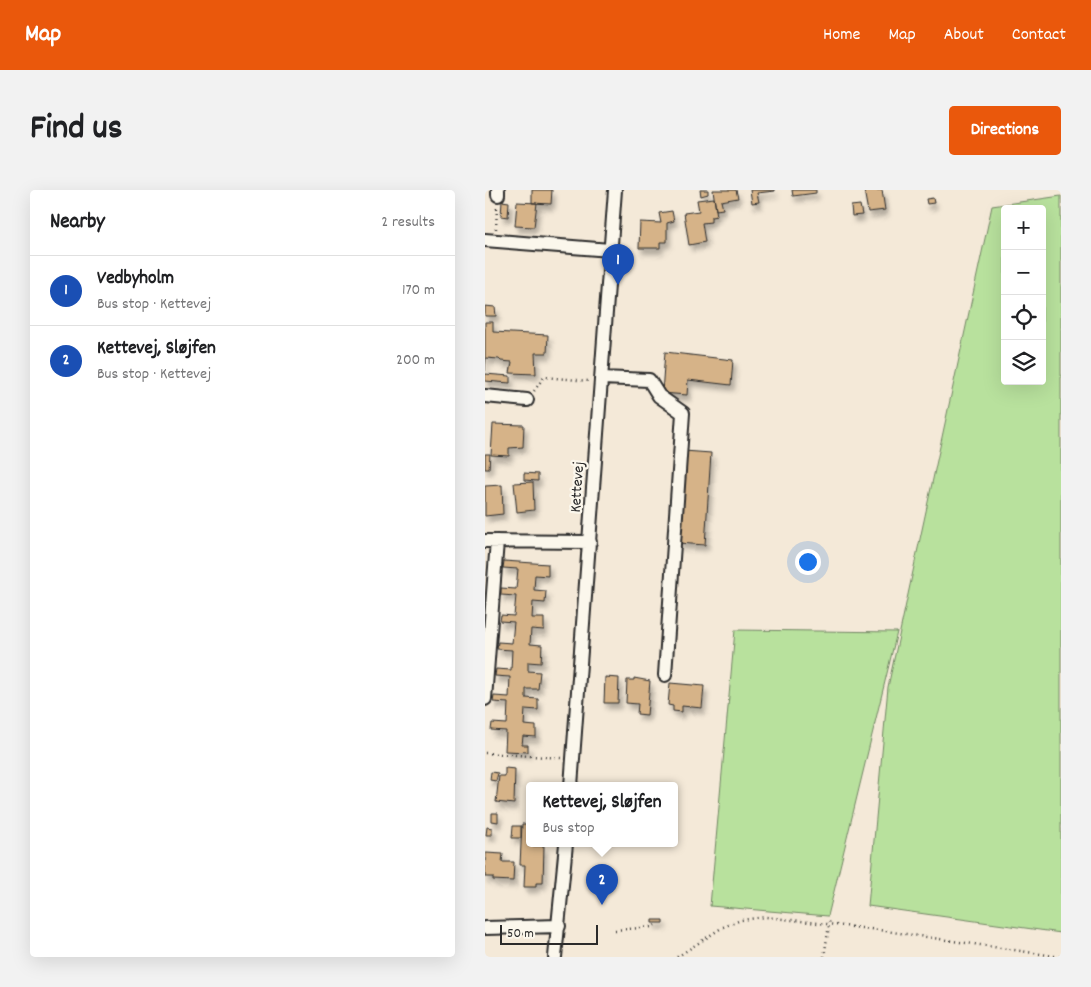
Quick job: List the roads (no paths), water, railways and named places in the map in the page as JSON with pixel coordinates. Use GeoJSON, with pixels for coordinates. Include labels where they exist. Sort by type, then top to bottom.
{"type":"FeatureCollection","features":[{"type":"Feature","properties":{"kind":"street","name":"Kettevej"},"geometry":{"type":"LineString","coordinates":[[571,782],[615,190]]}},
{"type":"Feature","properties":{"kind":"street"},"geometry":{"type":"LineString","coordinates":[[489,241],[611,250]]}},
{"type":"Feature","properties":{"kind":"street"},"geometry":{"type":"LineString","coordinates":[[601,380],[649,380],[659,396],[683,413],[665,675]]}},
{"type":"Feature","properties":{"kind":"street"},"geometry":{"type":"LineString","coordinates":[[485,396],[527,400]]}},
{"type":"Feature","properties":{"kind":"street"},"geometry":{"type":"LineString","coordinates":[[485,699],[491,541],[590,542]]}},
{"type":"Feature","properties":{"kind":"street"},"geometry":{"type":"LineString","coordinates":[[555,957],[566,847]]}},
{"type":"Feature","properties":{"kind":"street"},"geometry":{"type":"LineString","coordinates":[[485,928],[559,926]]}},
{"type":"Feature","properties":{"kind":"place","name":"Vedbyholm"},"geometry":{"type":"Point","coordinates":[618,285]}},
{"type":"Feature","properties":{"kind":"place","name":"Kettevej, Sløjfen"},"geometry":{"type":"Point","coordinates":[602,905]}}]}
